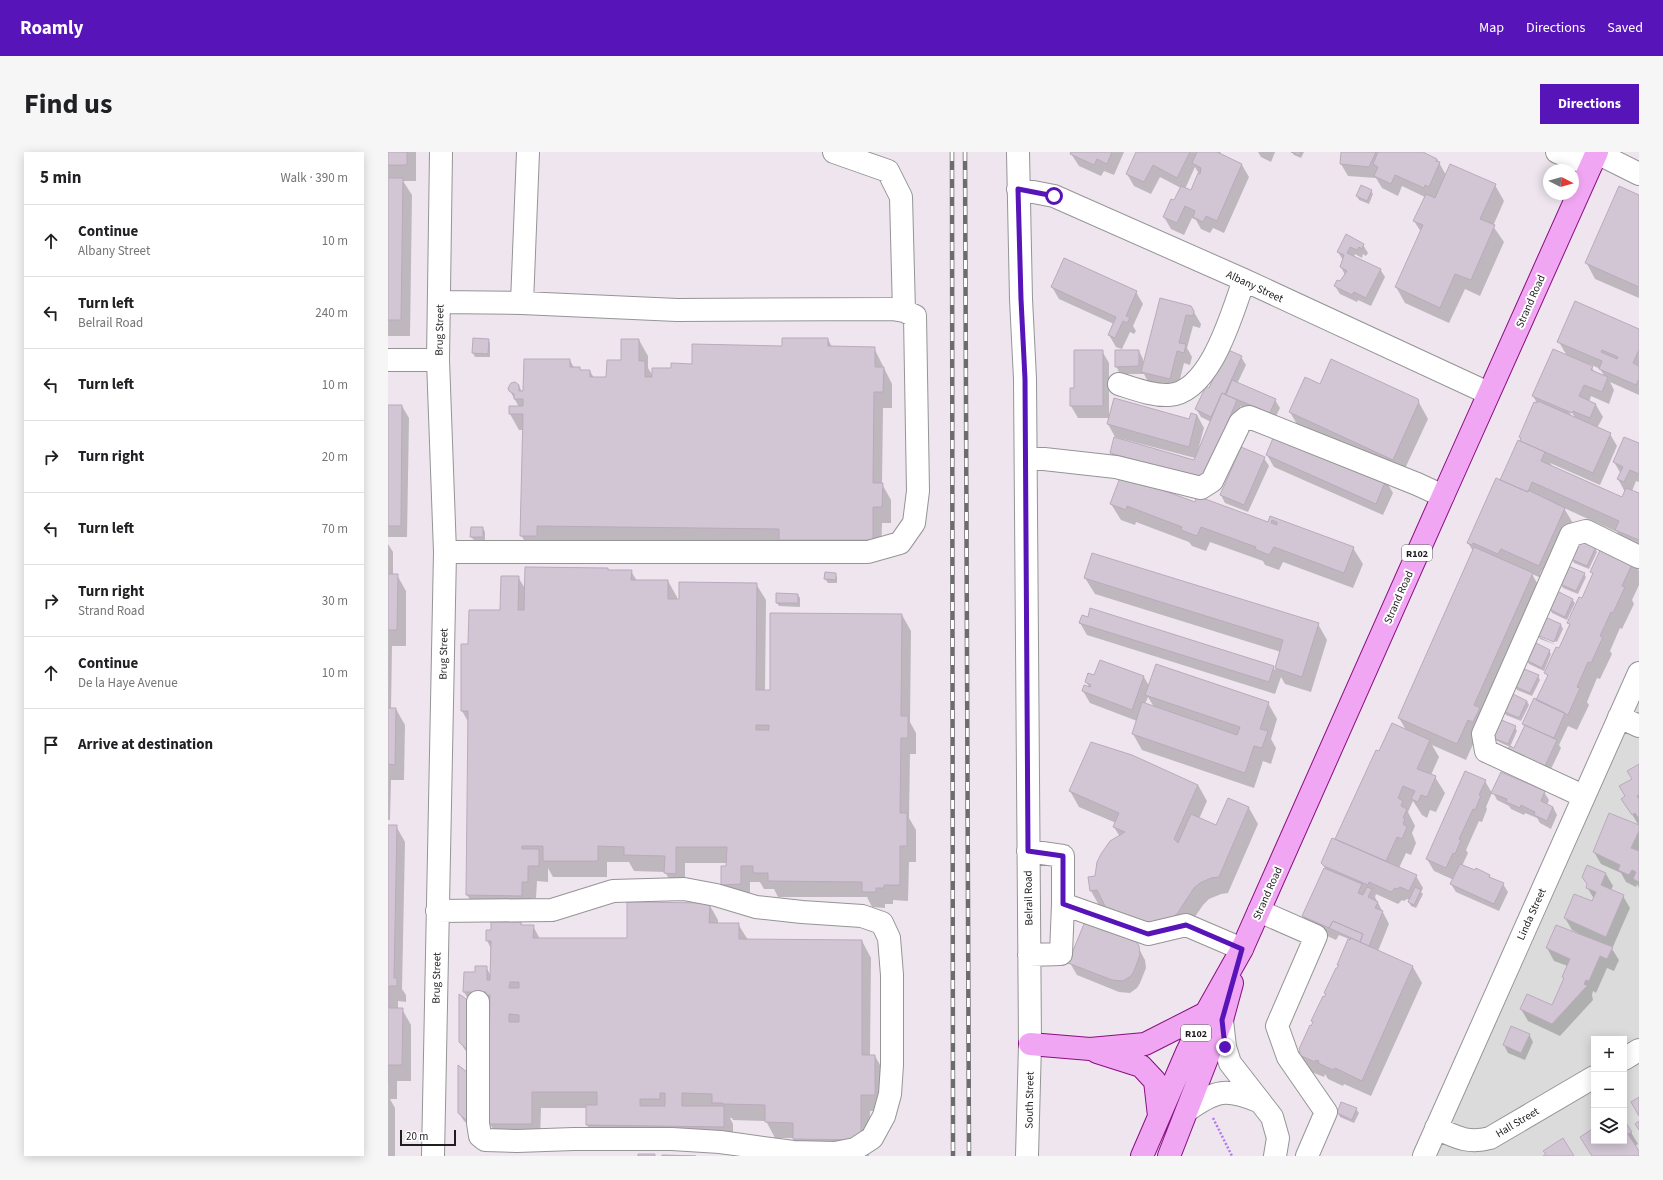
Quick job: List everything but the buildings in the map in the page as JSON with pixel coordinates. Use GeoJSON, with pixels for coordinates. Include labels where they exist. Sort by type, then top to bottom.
{"type":"FeatureCollection","features":[{"type":"Feature","properties":{"kind":"main road","name":"Strand Road"},"geometry":{"type":"LineString","coordinates":[[1169,1156],[1188,1110],[1214,1017],[1241,952],[1488,394],[1595,157]]}},
{"type":"Feature","properties":{"kind":"main road","name":"Strand Road"},"geometry":{"type":"LineString","coordinates":[[1142,1156],[1187,1052],[1214,1017]]}},
{"type":"Feature","properties":{"kind":"main road"},"geometry":{"type":"LineString","coordinates":[[1030,1044],[1090,1049],[1145,1044],[1214,1017]]}},
{"type":"Feature","properties":{"kind":"main road"},"geometry":{"type":"LineString","coordinates":[[1090,1049],[1141,1066],[1155,1081],[1159,1116]]}},
{"type":"Feature","properties":{"kind":"street","name":"Brug Street"},"geometry":{"type":"LineString","coordinates":[[433,1156],[445,552],[438,360],[441,152]]}},
{"type":"Feature","properties":{"kind":"street"},"geometry":{"type":"LineString","coordinates":[[522,303],[528,152]]}},
{"type":"Feature","properties":{"kind":"street"},"geometry":{"type":"LineString","coordinates":[[834,152],[888,171],[901,197],[904,311]]}},
{"type":"Feature","properties":{"kind":"street","name":"Belrail Road"},"geometry":{"type":"LineString","coordinates":[[1018,152],[1021,299],[1025,379],[1030,1044]]}},
{"type":"Feature","properties":{"kind":"street"},"geometry":{"type":"LineString","coordinates":[[1557,152],[1595,157],[1639,174]]}},
{"type":"Feature","properties":{"kind":"street","name":"Albany Street"},"geometry":{"type":"LineString","coordinates":[[1018,189],[1054,196],[1244,280],[1488,394]]}},
{"type":"Feature","properties":{"kind":"street"},"geometry":{"type":"LineString","coordinates":[[1119,384],[1162,395],[1171,395],[1183,391],[1193,384],[1206,370],[1216,355],[1244,280]]}},
{"type":"Feature","properties":{"kind":"street"},"geometry":{"type":"LineString","coordinates":[[439,302],[522,303],[677,310],[892,309],[904,311],[915,316],[918,492],[914,523],[900,543],[868,552],[445,552]]}},
{"type":"Feature","properties":{"kind":"street"},"geometry":{"type":"LineString","coordinates":[[388,360],[438,360]]}},
{"type":"Feature","properties":{"kind":"street"},"geometry":{"type":"LineString","coordinates":[[1026,458],[1116,467],[1200,488],[1212,481],[1240,423],[1249,417],[1417,484],[1443,496]]}},
{"type":"Feature","properties":{"kind":"street"},"geometry":{"type":"LineString","coordinates":[[1583,796],[1486,751],[1483,734],[1571,535],[1586,531],[1639,557]]}},
{"type":"Feature","properties":{"kind":"street","name":"Linda Street"},"geometry":{"type":"LineString","coordinates":[[1424,1156],[1639,673]]}},
{"type":"Feature","properties":{"kind":"street"},"geometry":{"type":"LineString","coordinates":[[1620,717],[1639,726]]}},
{"type":"Feature","properties":{"kind":"street"},"geometry":{"type":"LineString","coordinates":[[1028,851],[1063,856],[1061,954],[1030,955]]}},
{"type":"Feature","properties":{"kind":"street"},"geometry":{"type":"LineString","coordinates":[[437,911],[552,910],[613,891],[684,889],[716,895],[756,907],[862,916],[882,923],[889,938],[892,975],[892,1065],[890,1094],[884,1116],[872,1138],[855,1149],[835,1153],[793,1152],[720,1142],[672,1139],[486,1140],[480,1136],[478,1123],[478,1002]]}},
{"type":"Feature","properties":{"kind":"street"},"geometry":{"type":"LineString","coordinates":[[1063,904],[1148,934],[1186,925],[1241,952]]}},
{"type":"Feature","properties":{"kind":"street"},"geometry":{"type":"LineString","coordinates":[[1259,911],[1316,936],[1277,1026],[1288,1056],[1326,1112],[1307,1156]]}},
{"type":"Feature","properties":{"kind":"street"},"geometry":{"type":"LineString","coordinates":[[1214,1017],[1230,1063],[1258,1101],[1272,1117],[1278,1138],[1275,1156]]}},
{"type":"Feature","properties":{"kind":"street","name":"South Street"},"geometry":{"type":"LineString","coordinates":[[1028,1156],[1030,1044]]}},
{"type":"Feature","properties":{"kind":"street"},"geometry":{"type":"LineString","coordinates":[[1627,1057],[1639,1050]]}},
{"type":"Feature","properties":{"kind":"street","name":"Hall Street"},"geometry":{"type":"LineString","coordinates":[[1436,1128],[1468,1141],[1479,1141],[1490,1138],[1591,1079]]}},
{"type":"Feature","properties":{"kind":"street"},"geometry":{"type":"LineString","coordinates":[[1188,1110],[1206,1097],[1230,1092],[1242,1094],[1258,1101]]}},
{"type":"Feature","properties":{"kind":"path"},"geometry":{"type":"LineString","coordinates":[[1211,1114],[1232,1156]]}},
{"type":"Feature","properties":{"kind":"shaded area"},"geometry":{"type":"Polygon","coordinates":[[[1639,676],[1639,1156],[1424,1156],[1639,676]]]}},
{"type":"Feature","properties":{"kind":"railway"},"geometry":{"type":"LineString","coordinates":[[952,152],[953,1156]]}},
{"type":"Feature","properties":{"kind":"railway"},"geometry":{"type":"LineString","coordinates":[[965,152],[969,1156]]}},
{"type":"Feature","properties":{"kind":"route"},"geometry":{"type":"LineString","coordinates":[[1054,196],[1018,189],[1025,379],[1028,851],[1044,852],[1063,856],[1063,904],[1148,934],[1186,925],[1242,949],[1222,1020],[1225,1047]]}}]}
